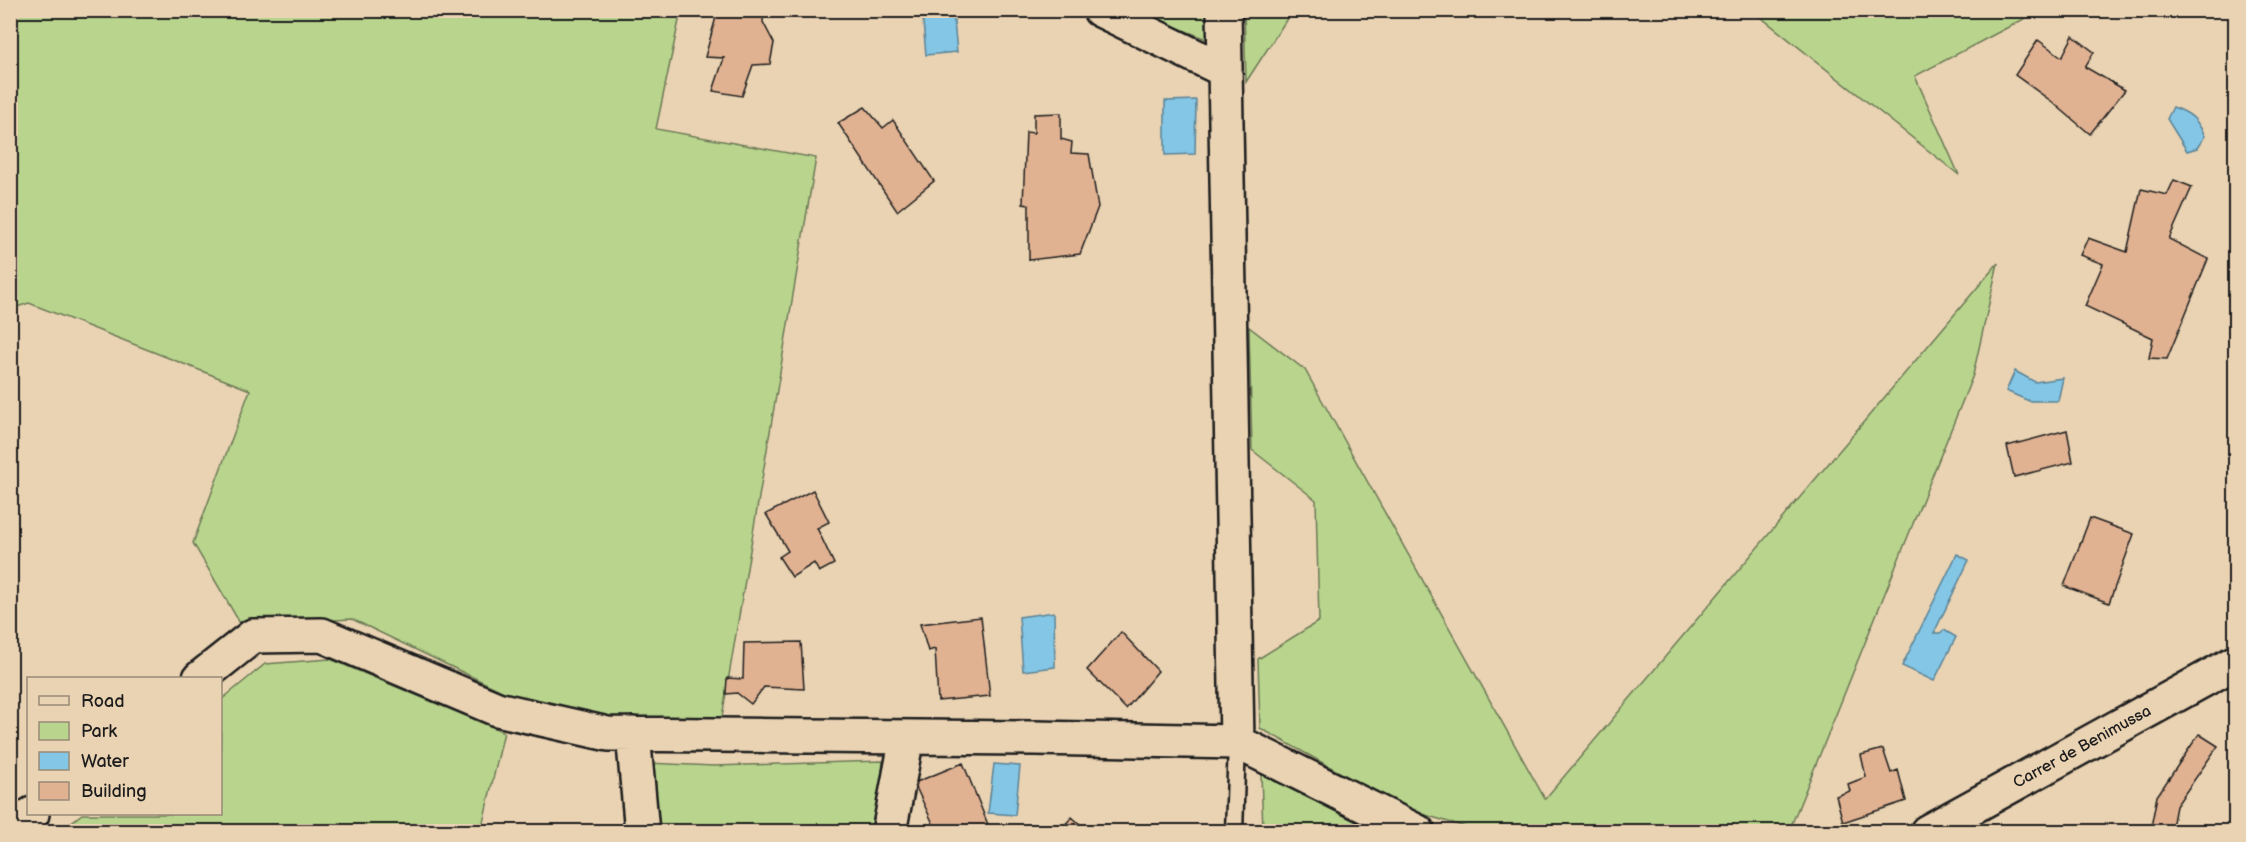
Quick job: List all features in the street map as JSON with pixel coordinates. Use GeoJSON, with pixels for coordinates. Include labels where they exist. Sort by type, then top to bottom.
{"type":"FeatureCollection","features":[{"type":"Feature","properties":{"kind":"street"},"geometry":{"type":"LineString","coordinates":[[1100,10],[1224,70]]}},
{"type":"Feature","properties":{"kind":"street"},"geometry":{"type":"LineString","coordinates":[[1224,10],[1237,742]]}},
{"type":"Feature","properties":{"kind":"street"},"geometry":{"type":"LineString","coordinates":[[201,677],[253,636],[322,635],[497,709],[608,734],[907,736],[1237,742],[1418,831]]}},
{"type":"Feature","properties":{"kind":"street","name":"Carrer de Benimussa"},"geometry":{"type":"LineString","coordinates":[[1927,831],[2235,662]]}},
{"type":"Feature","properties":{"kind":"street"},"geometry":{"type":"LineString","coordinates":[[633,734],[642,831]]}},
{"type":"Feature","properties":{"kind":"street"},"geometry":{"type":"LineString","coordinates":[[889,831],[907,736]]}},
{"type":"Feature","properties":{"kind":"street"},"geometry":{"type":"LineString","coordinates":[[10,830],[29,815]]}},
{"type":"Feature","properties":{"kind":"lane"},"geometry":{"type":"LineString","coordinates":[[1234,831],[1237,742]]}},
{"type":"Feature","properties":{"kind":"green space"},"geometry":{"type":"Polygon","coordinates":[[[11,11],[681,11],[656,129],[816,158],[721,723],[596,718],[510,695],[352,619],[241,625],[193,543],[250,390],[29,303],[11,309],[11,11]]]}},
{"type":"Feature","properties":{"kind":"green space"},"geometry":{"type":"Polygon","coordinates":[[[1134,11],[1217,11],[1217,43],[1134,11]]]}},
{"type":"Feature","properties":{"kind":"green space"},"geometry":{"type":"Polygon","coordinates":[[[1244,11],[1292,11],[1246,82],[1244,11]]]}},
{"type":"Feature","properties":{"kind":"green space"},"geometry":{"type":"Polygon","coordinates":[[[1753,11],[2039,11],[1915,76],[1959,175],[1753,11]]]}},
{"type":"Feature","properties":{"kind":"green space"},"geometry":{"type":"Polygon","coordinates":[[[1998,263],[1973,375],[1789,831],[1478,831],[1406,809],[1260,728],[1258,659],[1319,621],[1316,500],[1252,450],[1249,327],[1305,370],[1545,799],[1998,263]]]}},
{"type":"Feature","properties":{"kind":"green space"},"geometry":{"type":"Polygon","coordinates":[[[330,659],[504,732],[481,831],[60,831],[81,815],[222,815],[222,699],[265,664],[330,659]]]}},
{"type":"Feature","properties":{"kind":"green space"},"geometry":{"type":"Polygon","coordinates":[[[883,761],[876,831],[653,831],[647,763],[714,766],[883,761]]]}},
{"type":"Feature","properties":{"kind":"green space"},"geometry":{"type":"Polygon","coordinates":[[[1261,774],[1401,831],[1263,831],[1261,774]]]}},
{"type":"Feature","properties":{"kind":"water"},"geometry":{"type":"Polygon","coordinates":[[[922,11],[953,11],[957,52],[926,55],[922,11]]]}},
{"type":"Feature","properties":{"kind":"water"},"geometry":{"type":"Polygon","coordinates":[[[1196,100],[1195,154],[1165,155],[1165,101],[1196,100]]]}},
{"type":"Feature","properties":{"kind":"water"},"geometry":{"type":"Polygon","coordinates":[[[2173,107],[2189,114],[2199,125],[2205,136],[2197,148],[2187,151],[2167,119],[2173,107]]]}},
{"type":"Feature","properties":{"kind":"water"},"geometry":{"type":"Polygon","coordinates":[[[2015,371],[2035,382],[2063,378],[2058,401],[2029,401],[2006,391],[2015,371]]]}},
{"type":"Feature","properties":{"kind":"water"},"geometry":{"type":"Polygon","coordinates":[[[1957,554],[1969,560],[1934,633],[1944,630],[1956,637],[1934,681],[1902,666],[1957,554]]]}},
{"type":"Feature","properties":{"kind":"water"},"geometry":{"type":"Polygon","coordinates":[[[1054,612],[1055,667],[1023,671],[1019,617],[1054,612]]]}},
{"type":"Feature","properties":{"kind":"water"},"geometry":{"type":"Polygon","coordinates":[[[994,764],[1020,766],[1015,815],[988,813],[994,764]]]}},
{"type":"Feature","properties":{"kind":"building"},"geometry":{"type":"Polygon","coordinates":[[[718,10],[764,10],[763,22],[774,43],[770,64],[753,65],[742,96],[713,91],[724,58],[705,57],[718,10]]]}},
{"type":"Feature","properties":{"kind":"building"},"geometry":{"type":"Polygon","coordinates":[[[2073,36],[2094,52],[2085,67],[2125,90],[2090,134],[2051,101],[2015,75],[2038,40],[2062,57],[2073,36]]]}},
{"type":"Feature","properties":{"kind":"building"},"geometry":{"type":"Polygon","coordinates":[[[865,107],[883,128],[893,120],[934,181],[897,211],[838,123],[865,107]]]}},
{"type":"Feature","properties":{"kind":"building"},"geometry":{"type":"Polygon","coordinates":[[[1061,113],[1061,139],[1072,142],[1071,153],[1089,154],[1098,207],[1080,254],[1029,260],[1029,205],[1023,204],[1026,132],[1034,133],[1034,114],[1061,113]]]}},
{"type":"Feature","properties":{"kind":"building"},"geometry":{"type":"Polygon","coordinates":[[[2174,180],[2192,187],[2169,239],[2208,259],[2167,359],[2149,358],[2153,338],[2085,306],[2103,264],[2080,255],[2088,238],[2127,252],[2141,189],[2167,195],[2174,180]]]}},
{"type":"Feature","properties":{"kind":"building"},"geometry":{"type":"Polygon","coordinates":[[[2067,430],[2073,462],[2014,477],[2007,446],[2067,430]]]}},
{"type":"Feature","properties":{"kind":"building"},"geometry":{"type":"Polygon","coordinates":[[[813,490],[829,522],[817,528],[834,564],[819,572],[814,563],[792,577],[779,557],[788,551],[766,514],[813,490]]]}},
{"type":"Feature","properties":{"kind":"building"},"geometry":{"type":"Polygon","coordinates":[[[2090,518],[2134,534],[2109,603],[2064,586],[2090,518]]]}},
{"type":"Feature","properties":{"kind":"building"},"geometry":{"type":"Polygon","coordinates":[[[981,617],[990,696],[938,701],[935,649],[928,651],[920,624],[981,617]]]}},
{"type":"Feature","properties":{"kind":"building"},"geometry":{"type":"Polygon","coordinates":[[[1121,632],[1158,671],[1126,709],[1087,670],[1121,632]]]}},
{"type":"Feature","properties":{"kind":"building"},"geometry":{"type":"Polygon","coordinates":[[[801,642],[804,689],[764,687],[751,704],[737,693],[726,694],[727,678],[743,679],[744,643],[801,642]]]}},
{"type":"Feature","properties":{"kind":"building"},"geometry":{"type":"Polygon","coordinates":[[[2199,734],[2218,746],[2176,806],[2171,832],[2150,832],[2157,796],[2199,734]]]}},
{"type":"Feature","properties":{"kind":"building"},"geometry":{"type":"Polygon","coordinates":[[[1883,749],[1891,773],[1898,770],[1906,801],[1843,822],[1836,796],[1850,791],[1848,784],[1866,777],[1861,755],[1883,749]]]}},
{"type":"Feature","properties":{"kind":"building"},"geometry":{"type":"Polygon","coordinates":[[[963,763],[991,832],[937,832],[914,783],[963,763]]]}},
{"type":"Feature","properties":{"kind":"building"},"geometry":{"type":"Polygon","coordinates":[[[1072,817],[1089,832],[1058,832],[1072,817]]]}}]}
